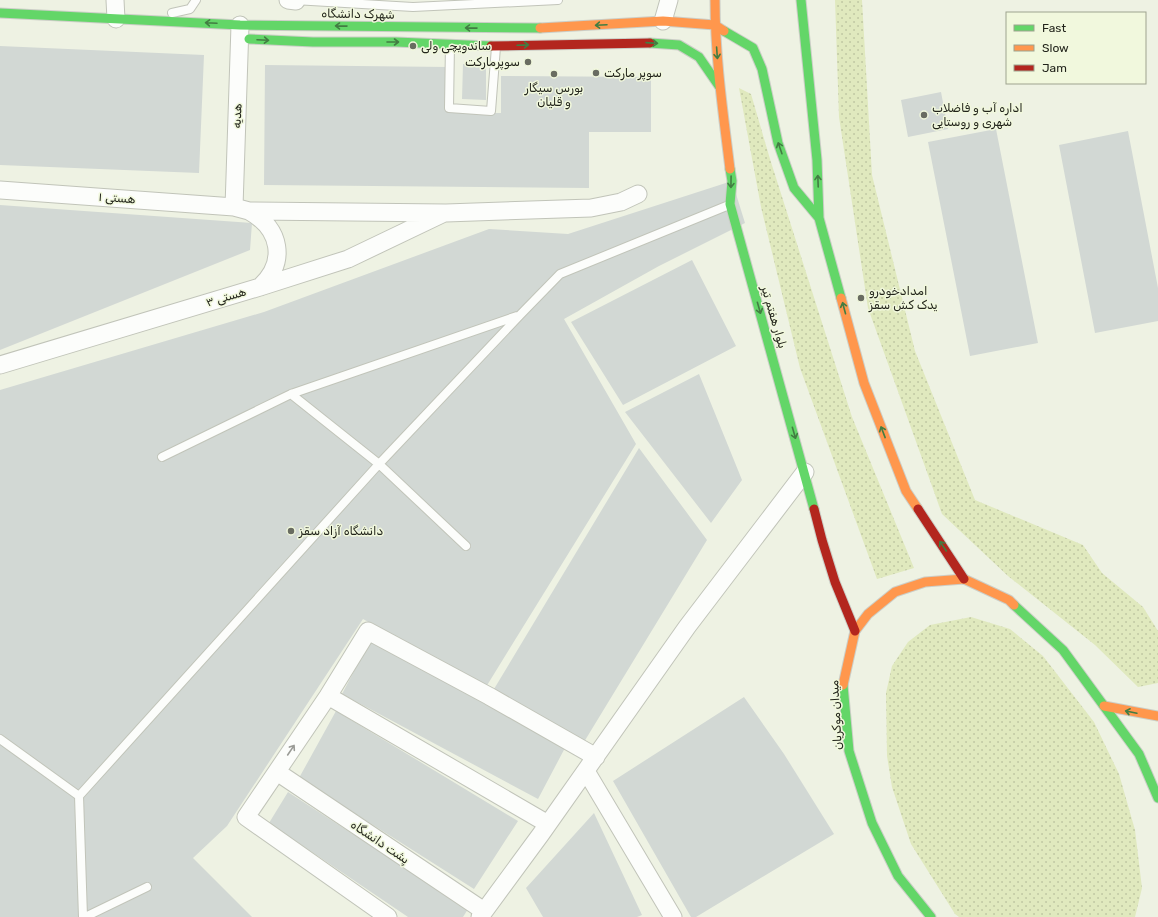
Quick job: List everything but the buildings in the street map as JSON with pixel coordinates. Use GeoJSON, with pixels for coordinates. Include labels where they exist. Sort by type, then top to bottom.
{"type":"FeatureCollection","features":[{"type":"Feature","properties":{"kind":"main road","name":"بلوار هفتم تیر"},"geometry":{"type":"LineString","coordinates":[[715,0],[719,86],[732,181],[730,204],[805,472],[822,540],[835,582],[855,631]]}},
{"type":"Feature","properties":{"kind":"main road"},"geometry":{"type":"LineString","coordinates":[[801,0],[817,160],[819,218],[864,383],[906,491],[964,579]]}},
{"type":"Feature","properties":{"kind":"main road","name":"شهرک دانشگاه"},"geometry":{"type":"LineString","coordinates":[[0,13],[145,20],[238,34],[451,27],[496,37],[537,28],[663,21],[715,25]]}},
{"type":"Feature","properties":{"kind":"main road"},"geometry":{"type":"LineString","coordinates":[[715,25],[752,48],[762,69],[778,143],[794,188],[819,218]]}},
{"type":"Feature","properties":{"kind":"main road"},"geometry":{"type":"LineString","coordinates":[[238,34],[313,42],[396,42],[450,44],[496,37],[643,42],[679,45],[699,57],[719,86]]}},
{"type":"Feature","properties":{"kind":"main road","name":"میدان موکریان"},"geometry":{"type":"LineString","coordinates":[[930,917],[898,876],[872,823],[849,751],[843,683],[855,631],[868,614],[895,592],[925,582],[964,579],[1009,600],[1063,650],[1139,754],[1158,798]]}},
{"type":"Feature","properties":{"kind":"main road"},"geometry":{"type":"LineString","coordinates":[[1104,706],[1158,716]]}},
{"type":"Feature","properties":{"kind":"street"},"geometry":{"type":"LineString","coordinates":[[115,0],[116,19]]}},
{"type":"Feature","properties":{"kind":"street"},"geometry":{"type":"LineString","coordinates":[[663,21],[669,0]]}},
{"type":"Feature","properties":{"kind":"street","name":"هدیه"},"geometry":{"type":"LineString","coordinates":[[238,34],[242,209]]}},
{"type":"Feature","properties":{"kind":"street","name":"هستی ۱"},"geometry":{"type":"LineString","coordinates":[[0,190],[242,209],[446,212],[591,208],[621,202],[638,194]]}},
{"type":"Feature","properties":{"kind":"street"},"geometry":{"type":"LineString","coordinates":[[242,209],[259,216],[267,224],[277,244],[277,254],[272,273],[260,287]]}},
{"type":"Feature","properties":{"kind":"street","name":"هستی ۳"},"geometry":{"type":"LineString","coordinates":[[0,365],[348,259],[446,212]]}},
{"type":"Feature","properties":{"kind":"street"},"geometry":{"type":"LineString","coordinates":[[482,914],[591,764],[687,627],[805,472]]}},
{"type":"Feature","properties":{"kind":"street"},"geometry":{"type":"LineString","coordinates":[[388,917],[246,817],[328,696],[368,631],[489,696],[591,764],[673,917]]}},
{"type":"Feature","properties":{"kind":"street"},"geometry":{"type":"LineString","coordinates":[[328,696],[548,824]]}},
{"type":"Feature","properties":{"kind":"street","name":"پشت دانشگاه"},"geometry":{"type":"LineString","coordinates":[[277,772],[482,914]]}},
{"type":"Feature","properties":{"kind":"lane"},"geometry":{"type":"LineString","coordinates":[[145,20],[190,9],[196,0]]}},
{"type":"Feature","properties":{"kind":"lane"},"geometry":{"type":"LineString","coordinates":[[293,0],[412,7],[558,0]]}},
{"type":"Feature","properties":{"kind":"lane"},"geometry":{"type":"LineString","coordinates":[[451,27],[449,108],[491,111],[496,37]]}},
{"type":"Feature","properties":{"kind":"lane"},"geometry":{"type":"LineString","coordinates":[[147,887],[84,917],[79,796],[379,464],[560,274],[730,204]]}},
{"type":"Feature","properties":{"kind":"lane"},"geometry":{"type":"LineString","coordinates":[[162,457],[291,394],[520,315]]}},
{"type":"Feature","properties":{"kind":"lane"},"geometry":{"type":"LineString","coordinates":[[291,394],[379,464],[466,546]]}},
{"type":"Feature","properties":{"kind":"lane"},"geometry":{"type":"LineString","coordinates":[[0,739],[79,796]]}},
{"type":"Feature","properties":{"kind":"green space"},"geometry":{"type":"Polygon","coordinates":[[[835,0],[862,0],[872,175],[915,351],[975,500],[1083,545],[1102,573],[1143,607],[1158,631],[1158,683],[1138,687],[1095,645],[1008,576],[942,514],[868,308],[839,117],[835,0]]]}},
{"type":"Feature","properties":{"kind":"green space"},"geometry":{"type":"Polygon","coordinates":[[[739,88],[751,94],[770,159],[852,417],[914,568],[877,579],[800,368],[761,207],[739,88]]]}},
{"type":"Feature","properties":{"kind":"green space"},"geometry":{"type":"Polygon","coordinates":[[[971,617],[1010,629],[1043,656],[1094,722],[1119,774],[1135,830],[1142,888],[1135,917],[959,917],[955,914],[911,844],[892,787],[887,756],[886,693],[892,666],[908,642],[930,625],[971,617]]]}},
{"type":"Feature","properties":{"kind":"traffic: fast"},"geometry":{"type":"LineString","coordinates":[[801,0],[817,160],[819,218],[841,298]]}},
{"type":"Feature","properties":{"kind":"traffic: fast"},"geometry":{"type":"LineString","coordinates":[[0,13],[240,25],[540,28]]}},
{"type":"Feature","properties":{"kind":"traffic: fast"},"geometry":{"type":"LineString","coordinates":[[724,31],[753,48],[762,69],[778,143],[794,188],[819,218]]}},
{"type":"Feature","properties":{"kind":"traffic: fast"},"geometry":{"type":"LineString","coordinates":[[249,39],[313,42],[396,42],[491,46]]}},
{"type":"Feature","properties":{"kind":"traffic: fast"},"geometry":{"type":"LineString","coordinates":[[650,43],[679,45],[699,57],[719,86]]}},
{"type":"Feature","properties":{"kind":"traffic: fast"},"geometry":{"type":"LineString","coordinates":[[730,169],[732,181],[730,204],[814,509]]}},
{"type":"Feature","properties":{"kind":"traffic: fast"},"geometry":{"type":"LineString","coordinates":[[1014,605],[1063,650],[1139,754],[1158,798]]}},
{"type":"Feature","properties":{"kind":"traffic: fast"},"geometry":{"type":"LineString","coordinates":[[843,685],[849,751],[872,823],[898,876],[931,917]]}},
{"type":"Feature","properties":{"kind":"traffic: slow"},"geometry":{"type":"LineString","coordinates":[[715,0],[718,63],[730,169]]}},
{"type":"Feature","properties":{"kind":"traffic: slow"},"geometry":{"type":"LineString","coordinates":[[540,28],[663,21],[715,25],[724,31]]}},
{"type":"Feature","properties":{"kind":"traffic: slow"},"geometry":{"type":"LineString","coordinates":[[841,298],[864,383],[906,491],[918,509]]}},
{"type":"Feature","properties":{"kind":"traffic: slow"},"geometry":{"type":"LineString","coordinates":[[843,685],[855,631],[868,614],[895,592],[925,582],[964,579],[1009,600],[1014,605]]}},
{"type":"Feature","properties":{"kind":"traffic: slow"},"geometry":{"type":"LineString","coordinates":[[1104,706],[1158,716]]}},
{"type":"Feature","properties":{"kind":"traffic: jam"},"geometry":{"type":"LineString","coordinates":[[491,46],[650,43]]}},
{"type":"Feature","properties":{"kind":"traffic: jam"},"geometry":{"type":"LineString","coordinates":[[814,509],[835,582],[855,631]]}},
{"type":"Feature","properties":{"kind":"traffic: jam"},"geometry":{"type":"LineString","coordinates":[[918,509],[964,579]]}},
{"type":"Feature","properties":{"kind":"place","name":"ساندویچی ولی"},"geometry":{"type":"Point","coordinates":[413,46]}},
{"type":"Feature","properties":{"kind":"place","name":"سوپرمارکت"},"geometry":{"type":"Point","coordinates":[528,62]}},
{"type":"Feature","properties":{"kind":"place","name":"سوپر مارکت"},"geometry":{"type":"Point","coordinates":[596,73]}},
{"type":"Feature","properties":{"kind":"place","name":"بورس سیگار و قلیان"},"geometry":{"type":"Point","coordinates":[554,74]}},
{"type":"Feature","properties":{"kind":"place","name":"اداره آب و فاضلاب شهری و روستایی"},"geometry":{"type":"Point","coordinates":[924,115]}},
{"type":"Feature","properties":{"kind":"place","name":"امدادخودرو یدک کش سقز"},"geometry":{"type":"Point","coordinates":[861,298]}},
{"type":"Feature","properties":{"kind":"place","name":"دانشگاه آزاد سقز"},"geometry":{"type":"Point","coordinates":[291,531]}}]}
